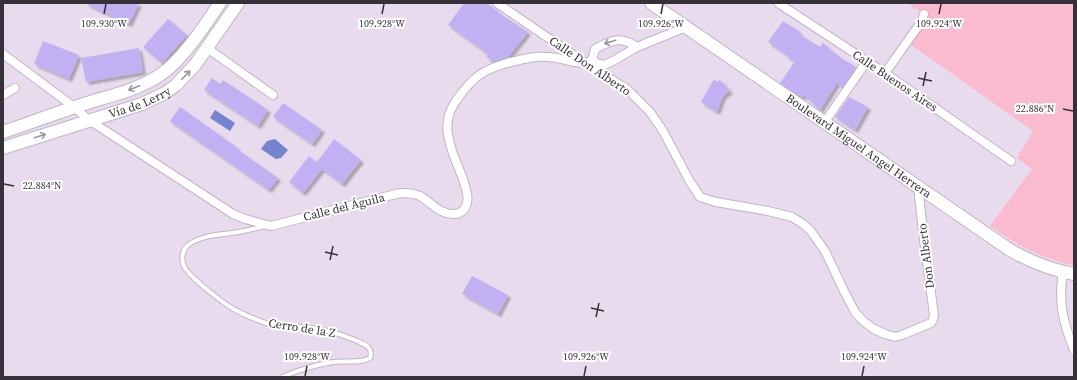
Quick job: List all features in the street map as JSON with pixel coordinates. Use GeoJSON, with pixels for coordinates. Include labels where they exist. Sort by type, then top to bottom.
{"type":"FeatureCollection","features":[{"type":"Feature","properties":{"kind":"street","name":"Vía de Lerry"},"geometry":{"type":"LineString","coordinates":[[4,132],[74,107],[135,88],[160,75],[179,58],[207,23],[220,3]]}},
{"type":"Feature","properties":{"kind":"street","name":"Vía de Lerry"},"geometry":{"type":"LineString","coordinates":[[6,147],[142,104],[165,94],[188,74],[238,3]]}},
{"type":"Feature","properties":{"kind":"street","name":"Calle Don Alberto"},"geometry":{"type":"LineString","coordinates":[[497,3],[589,62],[628,90],[650,112],[663,131],[688,180],[700,197],[716,202],[768,211],[792,217],[810,230],[825,251],[855,312],[874,330],[895,337],[931,323]]}},
{"type":"Feature","properties":{"kind":"street","name":"Calle Buenos Aires"},"geometry":{"type":"LineString","coordinates":[[778,3],[885,73],[1011,161]]}},
{"type":"Feature","properties":{"kind":"street","name":"Boulevard Miguel Angel Herrera"},"geometry":{"type":"LineString","coordinates":[[659,5],[686,27],[1010,250],[1038,264],[1068,273]]}},
{"type":"Feature","properties":{"kind":"street"},"geometry":{"type":"LineString","coordinates":[[885,73],[922,21],[924,14]]}},
{"type":"Feature","properties":{"kind":"street"},"geometry":{"type":"LineString","coordinates":[[207,23],[218,32]]}},
{"type":"Feature","properties":{"kind":"street","name":"Calle del Águila"},"geometry":{"type":"LineString","coordinates":[[3,54],[89,120],[145,158],[233,214],[245,220],[271,226],[400,193],[420,196],[439,210],[448,214],[461,213],[466,206],[467,195],[449,140],[449,115],[463,92],[478,76],[488,69],[519,60],[537,57],[589,62],[604,65],[614,61],[637,47],[686,27]]}},
{"type":"Feature","properties":{"kind":"street"},"geometry":{"type":"LineString","coordinates":[[589,62],[595,49],[611,41],[616,40],[630,42],[637,47]]}},
{"type":"Feature","properties":{"kind":"street"},"geometry":{"type":"LineString","coordinates":[[207,48],[273,95]]}},
{"type":"Feature","properties":{"kind":"street"},"geometry":{"type":"LineString","coordinates":[[824,123],[867,61]]}},
{"type":"Feature","properties":{"kind":"street"},"geometry":{"type":"LineString","coordinates":[[3,95],[15,88]]}},
{"type":"Feature","properties":{"kind":"street"},"geometry":{"type":"LineString","coordinates":[[4,132],[6,147]]}},
{"type":"Feature","properties":{"kind":"street","name":"Don Alberto"},"geometry":{"type":"LineString","coordinates":[[918,187],[934,315],[931,323]]}},
{"type":"Feature","properties":{"kind":"street"},"geometry":{"type":"LineString","coordinates":[[1068,273],[1061,285],[1062,308],[1067,333],[1074,350]]}},
{"type":"Feature","properties":{"kind":"lane","name":"Cerro de la Z"},"geometry":{"type":"LineString","coordinates":[[271,226],[240,232],[220,233],[199,240],[185,248],[183,265],[191,276],[208,290],[231,307],[247,315],[277,326],[312,328],[344,335],[367,345],[371,352],[371,357],[366,360],[328,363],[282,377]]}},
{"type":"Feature","properties":{"kind":"shaded area"},"geometry":{"type":"Polygon","coordinates":[[[907,3],[1074,3],[1074,265],[1040,255],[1010,239],[990,226],[1032,169],[1017,158],[1033,131],[907,42],[924,14],[907,3]]]}},
{"type":"Feature","properties":{"kind":"water"},"geometry":{"type":"Polygon","coordinates":[[[215,110],[235,123],[230,131],[210,118],[215,110]]]}},
{"type":"Feature","properties":{"kind":"water"},"geometry":{"type":"Polygon","coordinates":[[[275,139],[288,150],[281,158],[276,159],[261,149],[267,141],[275,139]]]}},
{"type":"Feature","properties":{"kind":"building"},"geometry":{"type":"Polygon","coordinates":[[[85,3],[139,3],[129,24],[85,3]]]}},
{"type":"Feature","properties":{"kind":"building"},"geometry":{"type":"Polygon","coordinates":[[[464,3],[487,3],[528,32],[508,57],[494,61],[486,57],[488,54],[448,25],[464,3]]]}},
{"type":"Feature","properties":{"kind":"building"},"geometry":{"type":"Polygon","coordinates":[[[168,19],[187,35],[162,63],[143,47],[168,19]]]}},
{"type":"Feature","properties":{"kind":"building"},"geometry":{"type":"Polygon","coordinates":[[[783,21],[800,32],[799,34],[820,47],[823,43],[838,56],[856,67],[842,87],[837,83],[820,110],[804,95],[803,97],[798,95],[780,83],[795,61],[768,42],[783,21]]]}},
{"type":"Feature","properties":{"kind":"building"},"geometry":{"type":"Polygon","coordinates":[[[43,41],[79,55],[69,79],[34,64],[43,41]]]}},
{"type":"Feature","properties":{"kind":"building"},"geometry":{"type":"Polygon","coordinates":[[[139,48],[143,72],[86,82],[81,58],[139,48]]]}},
{"type":"Feature","properties":{"kind":"building"},"geometry":{"type":"Polygon","coordinates":[[[212,78],[220,84],[223,80],[268,110],[258,126],[204,90],[212,78]]]}},
{"type":"Feature","properties":{"kind":"building"},"geometry":{"type":"Polygon","coordinates":[[[714,79],[717,82],[720,80],[730,91],[723,96],[717,112],[701,102],[714,79]]]}},
{"type":"Feature","properties":{"kind":"building"},"geometry":{"type":"Polygon","coordinates":[[[849,97],[868,107],[855,130],[835,117],[849,97]]]}},
{"type":"Feature","properties":{"kind":"building"},"geometry":{"type":"Polygon","coordinates":[[[283,103],[322,130],[312,144],[273,117],[283,103]]]}},
{"type":"Feature","properties":{"kind":"building"},"geometry":{"type":"Polygon","coordinates":[[[180,107],[278,178],[269,190],[170,121],[180,107]]]}},
{"type":"Feature","properties":{"kind":"building"},"geometry":{"type":"Polygon","coordinates":[[[334,139],[361,160],[342,184],[322,169],[303,193],[289,182],[309,156],[317,162],[334,139]]]}},
{"type":"Feature","properties":{"kind":"building"},"geometry":{"type":"Polygon","coordinates":[[[472,276],[508,295],[498,314],[462,294],[472,276]]]}}]}
